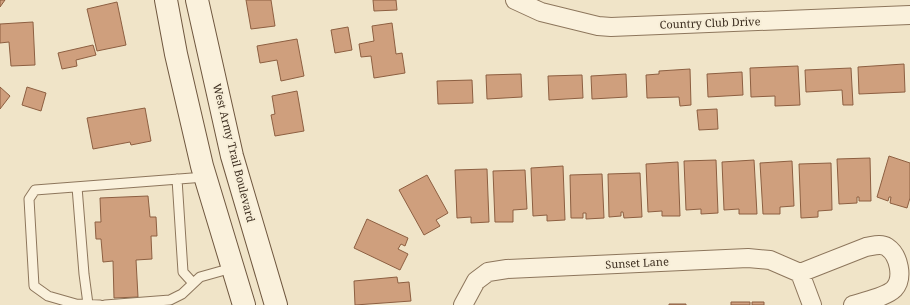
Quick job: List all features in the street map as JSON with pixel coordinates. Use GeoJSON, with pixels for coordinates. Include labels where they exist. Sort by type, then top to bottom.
{"type":"FeatureCollection","features":[{"type":"Feature","properties":{"kind":"main road"},"geometry":{"type":"LineString","coordinates":[[166,0],[176,54],[204,171],[244,305]]}},
{"type":"Feature","properties":{"kind":"main road","name":"West Army Trail Boulevard"},"geometry":{"type":"LineString","coordinates":[[197,0],[232,156],[276,305]]}},
{"type":"Feature","properties":{"kind":"main road"},"geometry":{"type":"LineString","coordinates":[[204,171],[232,156]]}},
{"type":"Feature","properties":{"kind":"main road"},"geometry":{"type":"LineString","coordinates":[[232,268],[262,257]]}},
{"type":"Feature","properties":{"kind":"street","name":"Country Club Drive"},"geometry":{"type":"LineString","coordinates":[[515,0],[541,12],[598,26],[611,27],[910,15]]}},
{"type":"Feature","properties":{"kind":"street"},"geometry":{"type":"LineString","coordinates":[[812,305],[800,273],[866,247],[876,245],[886,246],[894,254],[899,266],[899,279],[894,289],[883,295],[853,305]]}},
{"type":"Feature","properties":{"kind":"street","name":"Sunset Lane"},"geometry":{"type":"LineString","coordinates":[[463,305],[476,281],[488,272],[507,269],[748,258],[770,260],[800,273]]}},
{"type":"Feature","properties":{"kind":"lane"},"geometry":{"type":"LineString","coordinates":[[100,305],[76,304],[48,296],[34,286],[29,199],[35,190],[177,179],[204,171]]}},
{"type":"Feature","properties":{"kind":"lane"},"geometry":{"type":"LineString","coordinates":[[177,179],[183,272],[193,283]]}},
{"type":"Feature","properties":{"kind":"lane"},"geometry":{"type":"LineString","coordinates":[[77,187],[88,304]]}},
{"type":"Feature","properties":{"kind":"lane"},"geometry":{"type":"LineString","coordinates":[[105,305],[170,300],[182,294],[200,277],[232,268]]}},
{"type":"Feature","properties":{"kind":"building"},"geometry":{"type":"Polygon","coordinates":[[[0,0],[5,0],[0,7],[0,0]]]}},
{"type":"Feature","properties":{"kind":"building"},"geometry":{"type":"Polygon","coordinates":[[[246,0],[271,0],[275,26],[251,29],[246,0]]]}},
{"type":"Feature","properties":{"kind":"building"},"geometry":{"type":"Polygon","coordinates":[[[373,0],[396,0],[397,10],[374,11],[373,0]]]}},
{"type":"Feature","properties":{"kind":"building"},"geometry":{"type":"Polygon","coordinates":[[[117,2],[126,45],[97,51],[87,9],[117,2]]]}},
{"type":"Feature","properties":{"kind":"building"},"geometry":{"type":"Polygon","coordinates":[[[33,22],[35,65],[11,66],[9,42],[0,43],[0,24],[33,22]]]}},
{"type":"Feature","properties":{"kind":"building"},"geometry":{"type":"Polygon","coordinates":[[[392,23],[396,54],[402,53],[405,73],[374,78],[371,56],[361,57],[359,44],[374,41],[372,26],[392,23]]]}},
{"type":"Feature","properties":{"kind":"building"},"geometry":{"type":"Polygon","coordinates":[[[348,27],[352,50],[335,53],[331,30],[348,27]]]}},
{"type":"Feature","properties":{"kind":"building"},"geometry":{"type":"Polygon","coordinates":[[[297,39],[304,76],[281,81],[277,60],[260,63],[257,46],[297,39]]]}},
{"type":"Feature","properties":{"kind":"building"},"geometry":{"type":"Polygon","coordinates":[[[93,45],[96,55],[76,60],[77,66],[62,69],[58,53],[93,45]]]}},
{"type":"Feature","properties":{"kind":"building"},"geometry":{"type":"Polygon","coordinates":[[[904,64],[905,92],[859,94],[858,67],[904,64]]]}},
{"type":"Feature","properties":{"kind":"building"},"geometry":{"type":"Polygon","coordinates":[[[798,66],[800,105],[775,106],[775,96],[751,97],[750,68],[798,66]]]}},
{"type":"Feature","properties":{"kind":"building"},"geometry":{"type":"Polygon","coordinates":[[[851,68],[853,105],[843,105],[842,90],[806,92],[805,70],[851,68]]]}},
{"type":"Feature","properties":{"kind":"building"},"geometry":{"type":"Polygon","coordinates":[[[690,69],[691,105],[680,106],[679,97],[647,98],[646,75],[659,74],[659,71],[690,69]]]}},
{"type":"Feature","properties":{"kind":"building"},"geometry":{"type":"Polygon","coordinates":[[[742,72],[743,95],[708,97],[707,74],[742,72]]]}},
{"type":"Feature","properties":{"kind":"building"},"geometry":{"type":"Polygon","coordinates":[[[521,74],[522,97],[487,99],[486,75],[521,74]]]}},
{"type":"Feature","properties":{"kind":"building"},"geometry":{"type":"Polygon","coordinates":[[[626,74],[627,97],[592,99],[591,76],[626,74]]]}},
{"type":"Feature","properties":{"kind":"building"},"geometry":{"type":"Polygon","coordinates":[[[582,75],[583,98],[549,100],[548,76],[582,75]]]}},
{"type":"Feature","properties":{"kind":"building"},"geometry":{"type":"Polygon","coordinates":[[[472,80],[473,103],[438,104],[437,81],[472,80]]]}},
{"type":"Feature","properties":{"kind":"building"},"geometry":{"type":"Polygon","coordinates":[[[0,87],[10,96],[0,109],[0,87]]]}},
{"type":"Feature","properties":{"kind":"building"},"geometry":{"type":"Polygon","coordinates":[[[27,87],[46,93],[41,111],[22,105],[27,87]]]}},
{"type":"Feature","properties":{"kind":"building"},"geometry":{"type":"Polygon","coordinates":[[[297,91],[304,131],[275,136],[271,115],[275,114],[272,96],[297,91]]]}},
{"type":"Feature","properties":{"kind":"building"},"geometry":{"type":"Polygon","coordinates":[[[145,108],[151,141],[131,145],[130,142],[93,149],[87,118],[145,108]]]}},
{"type":"Feature","properties":{"kind":"building"},"geometry":{"type":"Polygon","coordinates":[[[717,109],[718,129],[699,130],[697,110],[717,109]]]}},
{"type":"Feature","properties":{"kind":"building"},"geometry":{"type":"Polygon","coordinates":[[[889,156],[910,163],[910,198],[907,208],[890,203],[891,197],[889,197],[888,201],[877,197],[889,156]]]}},
{"type":"Feature","properties":{"kind":"building"},"geometry":{"type":"Polygon","coordinates":[[[870,158],[871,201],[859,201],[859,197],[857,197],[857,203],[839,204],[837,159],[870,158]]]}},
{"type":"Feature","properties":{"kind":"building"},"geometry":{"type":"Polygon","coordinates":[[[716,160],[718,213],[701,214],[701,209],[686,210],[684,161],[716,160]]]}},
{"type":"Feature","properties":{"kind":"building"},"geometry":{"type":"Polygon","coordinates":[[[754,160],[757,214],[739,214],[739,209],[724,210],[722,162],[754,160]]]}},
{"type":"Feature","properties":{"kind":"building"},"geometry":{"type":"Polygon","coordinates":[[[792,161],[794,206],[780,207],[780,214],[763,214],[760,163],[792,161]]]}},
{"type":"Feature","properties":{"kind":"building"},"geometry":{"type":"Polygon","coordinates":[[[678,162],[680,216],[662,216],[662,211],[648,212],[646,164],[678,162]]]}},
{"type":"Feature","properties":{"kind":"building"},"geometry":{"type":"Polygon","coordinates":[[[831,163],[832,210],[818,211],[818,217],[801,218],[799,164],[831,163]]]}},
{"type":"Feature","properties":{"kind":"building"},"geometry":{"type":"Polygon","coordinates":[[[563,166],[565,220],[547,221],[547,215],[533,216],[531,168],[563,166]]]}},
{"type":"Feature","properties":{"kind":"building"},"geometry":{"type":"Polygon","coordinates":[[[487,169],[489,222],[471,223],[471,217],[457,218],[455,170],[487,169]]]}},
{"type":"Feature","properties":{"kind":"building"},"geometry":{"type":"Polygon","coordinates":[[[525,170],[527,209],[513,210],[513,222],[495,222],[493,171],[525,170]]]}},
{"type":"Feature","properties":{"kind":"building"},"geometry":{"type":"Polygon","coordinates":[[[640,173],[642,217],[624,218],[623,212],[621,212],[621,216],[609,217],[608,174],[640,173]]]}},
{"type":"Feature","properties":{"kind":"building"},"geometry":{"type":"Polygon","coordinates":[[[602,174],[604,218],[586,219],[586,213],[583,213],[583,218],[571,218],[570,175],[602,174]]]}},
{"type":"Feature","properties":{"kind":"building"},"geometry":{"type":"Polygon","coordinates":[[[427,175],[448,213],[436,220],[440,226],[424,235],[399,190],[427,175]]]}},
{"type":"Feature","properties":{"kind":"building"},"geometry":{"type":"Polygon","coordinates":[[[148,196],[150,217],[156,217],[157,236],[151,236],[152,259],[136,260],[138,297],[114,298],[113,261],[103,262],[101,239],[96,239],[95,222],[101,222],[100,198],[148,196]]]}},
{"type":"Feature","properties":{"kind":"building"},"geometry":{"type":"Polygon","coordinates":[[[367,219],[408,238],[405,246],[401,244],[398,249],[408,254],[400,270],[354,248],[367,219]]]}},
{"type":"Feature","properties":{"kind":"building"},"geometry":{"type":"Polygon","coordinates":[[[397,277],[398,283],[409,282],[411,301],[355,305],[354,281],[397,277]]]}},
{"type":"Feature","properties":{"kind":"building"},"geometry":{"type":"Polygon","coordinates":[[[731,302],[750,302],[750,305],[731,305],[731,302]]]}},
{"type":"Feature","properties":{"kind":"building"},"geometry":{"type":"Polygon","coordinates":[[[752,302],[764,302],[764,305],[752,305],[752,302]]]}},
{"type":"Feature","properties":{"kind":"building"},"geometry":{"type":"Polygon","coordinates":[[[686,304],[686,305],[669,305],[686,304]]]}}]}
